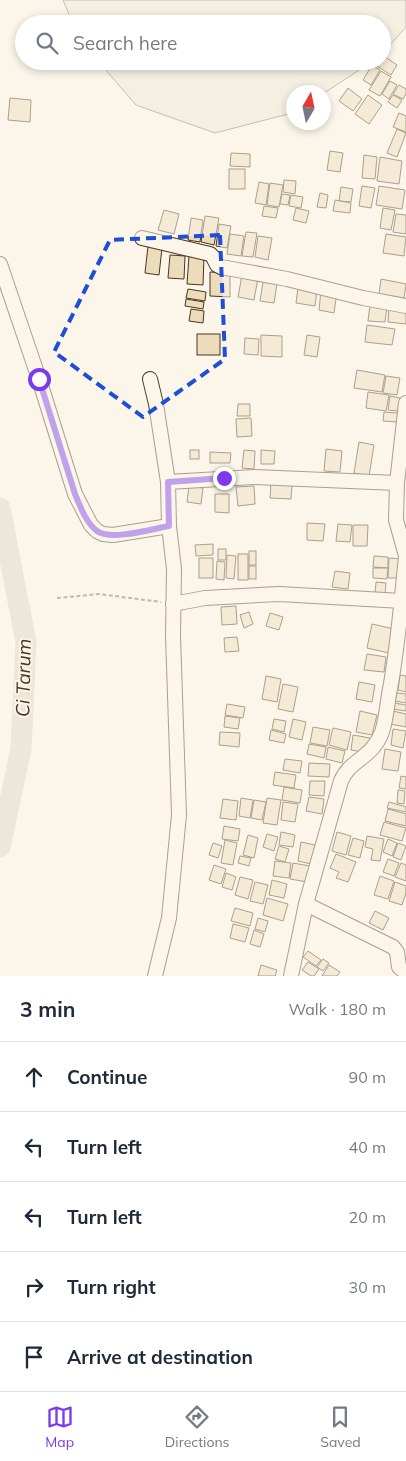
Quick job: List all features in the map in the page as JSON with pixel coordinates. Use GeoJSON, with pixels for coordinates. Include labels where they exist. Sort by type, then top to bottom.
{"type":"FeatureCollection","features":[{"type":"Feature","properties":{"kind":"street"},"geometry":{"type":"LineString","coordinates":[[142,238],[210,254],[216,266],[287,279],[362,298],[406,306]]}},
{"type":"Feature","properties":{"kind":"street"},"geometry":{"type":"LineString","coordinates":[[0,264],[75,494],[91,525],[103,534],[113,535],[169,526]]}},
{"type":"Feature","properties":{"kind":"street"},"geometry":{"type":"LineString","coordinates":[[150,378],[168,482],[169,526],[174,569],[173,604],[178,832],[169,918],[155,976]]}},
{"type":"Feature","properties":{"kind":"street"},"geometry":{"type":"LineString","coordinates":[[290,976],[306,904],[344,774],[350,766],[363,759],[375,747],[382,731],[392,679],[406,556],[396,520],[397,484],[406,403]]}},
{"type":"Feature","properties":{"kind":"street"},"geometry":{"type":"LineString","coordinates":[[168,482],[254,477],[397,484]]}},
{"type":"Feature","properties":{"kind":"street"},"geometry":{"type":"LineString","coordinates":[[173,604],[205,598],[279,594],[402,601]]}},
{"type":"Feature","properties":{"kind":"street"},"geometry":{"type":"LineString","coordinates":[[306,904],[393,947],[397,952],[399,967],[406,973]]}},
{"type":"Feature","properties":{"kind":"path"},"geometry":{"type":"LineString","coordinates":[[57,598],[99,594],[173,604]]}},
{"type":"Feature","properties":{"kind":"highlighted area"},"geometry":{"type":"Polygon","coordinates":[[[220,235],[225,359],[143,417],[54,352],[110,240],[220,235]]]}},
{"type":"Feature","properties":{"kind":"shaded area"},"geometry":{"type":"Polygon","coordinates":[[[63,0],[406,0],[406,27],[391,44],[391,15],[69,15],[63,0]]]}},
{"type":"Feature","properties":{"kind":"shaded area"},"geometry":{"type":"Polygon","coordinates":[[[106,70],[359,70],[331,88],[331,85],[286,85],[286,115],[215,133],[136,105],[106,70]]]}},
{"type":"Feature","properties":{"kind":"building"},"geometry":{"type":"Polygon","coordinates":[[[391,61],[397,65],[391,75],[383,70],[391,70],[391,61]]]}},
{"type":"Feature","properties":{"kind":"building"},"geometry":{"type":"Polygon","coordinates":[[[369,70],[380,70],[371,85],[363,80],[369,70]]]}},
{"type":"Feature","properties":{"kind":"building"},"geometry":{"type":"Polygon","coordinates":[[[381,71],[391,77],[380,96],[369,90],[381,71]]]}},
{"type":"Feature","properties":{"kind":"building"},"geometry":{"type":"Polygon","coordinates":[[[390,81],[397,85],[389,99],[382,94],[390,81]]]}},
{"type":"Feature","properties":{"kind":"building"},"geometry":{"type":"Polygon","coordinates":[[[399,85],[406,89],[403,99],[393,94],[399,85]]]}},
{"type":"Feature","properties":{"kind":"building"},"geometry":{"type":"Polygon","coordinates":[[[348,88],[362,99],[353,111],[339,101],[348,88]]]}},
{"type":"Feature","properties":{"kind":"building"},"geometry":{"type":"Polygon","coordinates":[[[368,95],[382,105],[369,124],[355,114],[368,95]]]}},
{"type":"Feature","properties":{"kind":"building"},"geometry":{"type":"Polygon","coordinates":[[[393,95],[402,100],[397,108],[388,102],[393,95]]]}},
{"type":"Feature","properties":{"kind":"building"},"geometry":{"type":"Polygon","coordinates":[[[10,98],[31,100],[30,122],[8,120],[10,98]]]}},
{"type":"Feature","properties":{"kind":"building"},"geometry":{"type":"Polygon","coordinates":[[[399,113],[406,116],[406,132],[393,127],[399,113]]]}},
{"type":"Feature","properties":{"kind":"building"},"geometry":{"type":"Polygon","coordinates":[[[397,129],[406,133],[397,157],[387,153],[397,129]]]}},
{"type":"Feature","properties":{"kind":"building"},"geometry":{"type":"Polygon","coordinates":[[[330,151],[343,153],[340,172],[327,170],[330,151]]]}},
{"type":"Feature","properties":{"kind":"building"},"geometry":{"type":"Polygon","coordinates":[[[231,153],[250,154],[250,167],[230,166],[231,153]]]}},
{"type":"Feature","properties":{"kind":"building"},"geometry":{"type":"Polygon","coordinates":[[[364,155],[377,157],[375,179],[362,178],[364,155]]]}},
{"type":"Feature","properties":{"kind":"building"},"geometry":{"type":"Polygon","coordinates":[[[380,157],[402,161],[399,184],[377,181],[380,157]]]}},
{"type":"Feature","properties":{"kind":"building"},"geometry":{"type":"Polygon","coordinates":[[[229,169],[245,169],[245,189],[229,189],[229,169]]]}},
{"type":"Feature","properties":{"kind":"building"},"geometry":{"type":"Polygon","coordinates":[[[284,180],[296,181],[295,194],[283,192],[284,180]]]}},
{"type":"Feature","properties":{"kind":"building"},"geometry":{"type":"Polygon","coordinates":[[[259,182],[269,184],[266,205],[255,203],[259,182]]]}},
{"type":"Feature","properties":{"kind":"building"},"geometry":{"type":"Polygon","coordinates":[[[270,183],[283,185],[279,207],[267,205],[270,183]]]}},
{"type":"Feature","properties":{"kind":"building"},"geometry":{"type":"Polygon","coordinates":[[[362,186],[375,188],[371,208],[359,206],[362,186]]]}},
{"type":"Feature","properties":{"kind":"building"},"geometry":{"type":"Polygon","coordinates":[[[379,186],[405,190],[402,209],[376,205],[379,186]]]}},
{"type":"Feature","properties":{"kind":"building"},"geometry":{"type":"Polygon","coordinates":[[[341,187],[353,189],[351,202],[339,201],[341,187]]]}},
{"type":"Feature","properties":{"kind":"building"},"geometry":{"type":"Polygon","coordinates":[[[320,193],[328,195],[326,208],[317,207],[320,193]]]}},
{"type":"Feature","properties":{"kind":"building"},"geometry":{"type":"Polygon","coordinates":[[[282,194],[290,195],[288,205],[280,204],[282,194]]]}},
{"type":"Feature","properties":{"kind":"building"},"geometry":{"type":"Polygon","coordinates":[[[291,195],[303,197],[301,208],[289,206],[291,195]]]}},
{"type":"Feature","properties":{"kind":"building"},"geometry":{"type":"Polygon","coordinates":[[[335,200],[351,203],[350,213],[333,211],[335,200]]]}},
{"type":"Feature","properties":{"kind":"building"},"geometry":{"type":"Polygon","coordinates":[[[264,206],[278,208],[276,218],[262,216],[264,206]]]}},
{"type":"Feature","properties":{"kind":"building"},"geometry":{"type":"Polygon","coordinates":[[[296,208],[309,211],[306,223],[293,220],[296,208]]]}},
{"type":"Feature","properties":{"kind":"building"},"geometry":{"type":"Polygon","coordinates":[[[383,208],[395,210],[391,230],[380,228],[383,208]]]}},
{"type":"Feature","properties":{"kind":"building"},"geometry":{"type":"Polygon","coordinates":[[[164,210],[179,214],[174,234],[158,230],[164,210]]]}},
{"type":"Feature","properties":{"kind":"building"},"geometry":{"type":"Polygon","coordinates":[[[396,214],[406,215],[406,234],[393,232],[396,214]]]}},
{"type":"Feature","properties":{"kind":"building"},"geometry":{"type":"Polygon","coordinates":[[[205,216],[219,218],[214,245],[201,242],[205,216]]]}},
{"type":"Feature","properties":{"kind":"building"},"geometry":{"type":"Polygon","coordinates":[[[191,218],[203,220],[200,242],[188,240],[191,218]]]}},
{"type":"Feature","properties":{"kind":"building"},"geometry":{"type":"Polygon","coordinates":[[[219,224],[231,226],[227,248],[216,246],[219,224]]]}},
{"type":"Feature","properties":{"kind":"building"},"geometry":{"type":"Polygon","coordinates":[[[246,232],[257,233],[253,257],[242,256],[246,232]]]}},
{"type":"Feature","properties":{"kind":"building"},"geometry":{"type":"Polygon","coordinates":[[[230,234],[244,236],[241,256],[227,254],[230,234]]]}},
{"type":"Feature","properties":{"kind":"building"},"geometry":{"type":"Polygon","coordinates":[[[386,234],[406,237],[404,256],[383,253],[386,234]]]}},
{"type":"Feature","properties":{"kind":"building"},"geometry":{"type":"Polygon","coordinates":[[[258,236],[272,238],[268,260],[255,257],[258,236]]]}},
{"type":"Feature","properties":{"kind":"building"},"geometry":{"type":"Polygon","coordinates":[[[148,246],[162,248],[159,275],[145,273],[148,246]]]}},
{"type":"Feature","properties":{"kind":"building"},"geometry":{"type":"Polygon","coordinates":[[[170,255],[185,256],[184,279],[168,278],[170,255]]]}},
{"type":"Feature","properties":{"kind":"building"},"geometry":{"type":"Polygon","coordinates":[[[189,256],[204,257],[203,285],[187,284],[189,256]]]}},
{"type":"Feature","properties":{"kind":"building"},"geometry":{"type":"Polygon","coordinates":[[[210,272],[230,273],[230,297],[210,296],[210,272]]]}},
{"type":"Feature","properties":{"kind":"building"},"geometry":{"type":"Polygon","coordinates":[[[242,275],[258,278],[254,300],[238,297],[242,275]]]}},
{"type":"Feature","properties":{"kind":"building"},"geometry":{"type":"Polygon","coordinates":[[[381,279],[406,284],[404,299],[379,295],[381,279]]]}},
{"type":"Feature","properties":{"kind":"building"},"geometry":{"type":"Polygon","coordinates":[[[263,282],[277,284],[274,303],[260,301],[263,282]]]}},
{"type":"Feature","properties":{"kind":"building"},"geometry":{"type":"Polygon","coordinates":[[[298,288],[317,290],[315,306],[296,303],[298,288]]]}},
{"type":"Feature","properties":{"kind":"building"},"geometry":{"type":"Polygon","coordinates":[[[188,289],[206,292],[205,301],[186,298],[188,289]]]}},
{"type":"Feature","properties":{"kind":"building"},"geometry":{"type":"Polygon","coordinates":[[[321,290],[337,292],[334,313],[319,310],[321,290]]]}},
{"type":"Feature","properties":{"kind":"building"},"geometry":{"type":"Polygon","coordinates":[[[186,299],[204,302],[203,309],[185,306],[186,299]]]}},
{"type":"Feature","properties":{"kind":"building"},"geometry":{"type":"Polygon","coordinates":[[[370,305],[387,306],[385,322],[368,321],[370,305]]]}},
{"type":"Feature","properties":{"kind":"building"},"geometry":{"type":"Polygon","coordinates":[[[389,307],[406,309],[406,324],[388,322],[389,307]]]}},
{"type":"Feature","properties":{"kind":"building"},"geometry":{"type":"Polygon","coordinates":[[[191,309],[204,311],[203,323],[189,321],[191,309]]]}},
{"type":"Feature","properties":{"kind":"building"},"geometry":{"type":"Polygon","coordinates":[[[367,325],[395,329],[392,345],[365,342],[367,325]]]}},
{"type":"Feature","properties":{"kind":"building"},"geometry":{"type":"Polygon","coordinates":[[[197,334],[220,334],[220,355],[197,355],[197,334]]]}},
{"type":"Feature","properties":{"kind":"building"},"geometry":{"type":"Polygon","coordinates":[[[261,335],[282,336],[282,357],[261,356],[261,335]]]}},
{"type":"Feature","properties":{"kind":"building"},"geometry":{"type":"Polygon","coordinates":[[[307,335],[320,337],[317,357],[304,355],[307,335]]]}},
{"type":"Feature","properties":{"kind":"building"},"geometry":{"type":"Polygon","coordinates":[[[245,338],[259,339],[258,355],[244,354],[245,338]]]}},
{"type":"Feature","properties":{"kind":"building"},"geometry":{"type":"Polygon","coordinates":[[[357,370],[385,375],[382,392],[354,388],[357,370]]]}},
{"type":"Feature","properties":{"kind":"building"},"geometry":{"type":"Polygon","coordinates":[[[386,376],[400,378],[397,395],[383,393],[386,376]]]}},
{"type":"Feature","properties":{"kind":"building"},"geometry":{"type":"Polygon","coordinates":[[[368,392],[389,395],[386,411],[366,408],[368,392]]]}},
{"type":"Feature","properties":{"kind":"building"},"geometry":{"type":"Polygon","coordinates":[[[390,396],[400,398],[398,411],[388,410],[390,396]]]}},
{"type":"Feature","properties":{"kind":"building"},"geometry":{"type":"Polygon","coordinates":[[[238,404],[250,404],[250,416],[237,416],[238,404]]]}},
{"type":"Feature","properties":{"kind":"building"},"geometry":{"type":"Polygon","coordinates":[[[384,412],[398,413],[397,422],[383,421],[384,412]]]}},
{"type":"Feature","properties":{"kind":"building"},"geometry":{"type":"Polygon","coordinates":[[[251,418],[252,436],[237,437],[236,419],[251,418]]]}},
{"type":"Feature","properties":{"kind":"building"},"geometry":{"type":"Polygon","coordinates":[[[359,442],[374,445],[369,476],[354,473],[359,442]]]}},
{"type":"Feature","properties":{"kind":"building"},"geometry":{"type":"Polygon","coordinates":[[[326,449],[342,451],[340,472],[324,471],[326,449]]]}},
{"type":"Feature","properties":{"kind":"building"},"geometry":{"type":"Polygon","coordinates":[[[190,450],[199,450],[199,459],[190,459],[190,450]]]}},
{"type":"Feature","properties":{"kind":"building"},"geometry":{"type":"Polygon","coordinates":[[[244,450],[255,451],[254,469],[242,468],[244,450]]]}},
{"type":"Feature","properties":{"kind":"building"},"geometry":{"type":"Polygon","coordinates":[[[261,450],[275,451],[274,464],[261,464],[261,450]]]}},
{"type":"Feature","properties":{"kind":"building"},"geometry":{"type":"Polygon","coordinates":[[[210,452],[231,453],[230,463],[210,463],[210,452]]]}},
{"type":"Feature","properties":{"kind":"building"},"geometry":{"type":"Polygon","coordinates":[[[271,483],[292,485],[291,499],[270,498],[271,483]]]}},
{"type":"Feature","properties":{"kind":"building"},"geometry":{"type":"Polygon","coordinates":[[[189,486],[203,488],[201,504],[187,502],[189,486]]]}},
{"type":"Feature","properties":{"kind":"building"},"geometry":{"type":"Polygon","coordinates":[[[254,486],[255,504],[238,506],[236,487],[254,486]]]}},
{"type":"Feature","properties":{"kind":"building"},"geometry":{"type":"Polygon","coordinates":[[[215,494],[229,494],[229,513],[215,512],[215,494]]]}},
{"type":"Feature","properties":{"kind":"building"},"geometry":{"type":"Polygon","coordinates":[[[307,523],[325,524],[323,541],[307,540],[307,523]]]}},
{"type":"Feature","properties":{"kind":"building"},"geometry":{"type":"Polygon","coordinates":[[[338,524],[352,525],[350,542],[336,541],[338,524]]]}},
{"type":"Feature","properties":{"kind":"building"},"geometry":{"type":"Polygon","coordinates":[[[353,525],[368,525],[367,546],[353,546],[353,525]]]}},
{"type":"Feature","properties":{"kind":"building"},"geometry":{"type":"Polygon","coordinates":[[[213,544],[213,555],[196,556],[195,545],[213,544]]]}},
{"type":"Feature","properties":{"kind":"building"},"geometry":{"type":"Polygon","coordinates":[[[218,549],[226,549],[226,560],[218,560],[218,549]]]}},
{"type":"Feature","properties":{"kind":"building"},"geometry":{"type":"Polygon","coordinates":[[[249,551],[256,551],[256,565],[249,565],[249,551]]]}},
{"type":"Feature","properties":{"kind":"building"},"geometry":{"type":"Polygon","coordinates":[[[238,554],[248,554],[248,580],[238,580],[238,554]]]}},
{"type":"Feature","properties":{"kind":"building"},"geometry":{"type":"Polygon","coordinates":[[[227,555],[236,556],[234,579],[226,578],[227,555]]]}},
{"type":"Feature","properties":{"kind":"building"},"geometry":{"type":"Polygon","coordinates":[[[374,556],[388,557],[388,568],[373,567],[374,556]]]}},
{"type":"Feature","properties":{"kind":"building"},"geometry":{"type":"Polygon","coordinates":[[[199,558],[213,558],[213,578],[199,578],[199,558]]]}},
{"type":"Feature","properties":{"kind":"building"},"geometry":{"type":"Polygon","coordinates":[[[389,558],[401,559],[400,578],[388,578],[389,558]]]}},
{"type":"Feature","properties":{"kind":"building"},"geometry":{"type":"Polygon","coordinates":[[[217,561],[225,562],[224,580],[216,579],[217,561]]]}},
{"type":"Feature","properties":{"kind":"building"},"geometry":{"type":"Polygon","coordinates":[[[249,566],[256,566],[256,579],[249,579],[249,566]]]}},
{"type":"Feature","properties":{"kind":"building"},"geometry":{"type":"Polygon","coordinates":[[[373,568],[388,568],[387,579],[373,578],[373,568]]]}},
{"type":"Feature","properties":{"kind":"building"},"geometry":{"type":"Polygon","coordinates":[[[335,571],[350,573],[348,589],[332,587],[335,571]]]}},
{"type":"Feature","properties":{"kind":"building"},"geometry":{"type":"Polygon","coordinates":[[[376,582],[386,583],[385,594],[375,594],[376,582]]]}},
{"type":"Feature","properties":{"kind":"building"},"geometry":{"type":"Polygon","coordinates":[[[236,606],[237,624],[222,625],[221,607],[236,606]]]}},
{"type":"Feature","properties":{"kind":"building"},"geometry":{"type":"Polygon","coordinates":[[[249,612],[253,624],[244,628],[240,615],[249,612]]]}},
{"type":"Feature","properties":{"kind":"building"},"geometry":{"type":"Polygon","coordinates":[[[270,613],[283,617],[279,630],[266,626],[270,613]]]}},
{"type":"Feature","properties":{"kind":"building"},"geometry":{"type":"Polygon","coordinates":[[[372,624],[394,629],[389,653],[367,648],[372,624]]]}},
{"type":"Feature","properties":{"kind":"building"},"geometry":{"type":"Polygon","coordinates":[[[237,637],[239,651],[225,652],[224,638],[237,637]]]}},
{"type":"Feature","properties":{"kind":"building"},"geometry":{"type":"Polygon","coordinates":[[[367,654],[386,657],[384,672],[364,670],[367,654]]]}},
{"type":"Feature","properties":{"kind":"building"},"geometry":{"type":"Polygon","coordinates":[[[400,675],[406,676],[406,692],[398,690],[400,675]]]}},
{"type":"Feature","properties":{"kind":"building"},"geometry":{"type":"Polygon","coordinates":[[[266,676],[281,679],[277,702],[262,699],[266,676]]]}},
{"type":"Feature","properties":{"kind":"building"},"geometry":{"type":"Polygon","coordinates":[[[359,682],[375,685],[372,702],[356,699],[359,682]]]}},
{"type":"Feature","properties":{"kind":"building"},"geometry":{"type":"Polygon","coordinates":[[[283,684],[298,687],[293,712],[278,709],[283,684]]]}},
{"type":"Feature","properties":{"kind":"building"},"geometry":{"type":"Polygon","coordinates":[[[397,693],[406,694],[406,703],[395,701],[397,693]]]}},
{"type":"Feature","properties":{"kind":"building"},"geometry":{"type":"Polygon","coordinates":[[[394,703],[406,705],[406,711],[393,709],[394,703]]]}},
{"type":"Feature","properties":{"kind":"building"},"geometry":{"type":"Polygon","coordinates":[[[227,704],[245,707],[243,718],[225,715],[227,704]]]}},
{"type":"Feature","properties":{"kind":"building"},"geometry":{"type":"Polygon","coordinates":[[[360,711],[377,715],[372,735],[356,732],[360,711]]]}},
{"type":"Feature","properties":{"kind":"building"},"geometry":{"type":"Polygon","coordinates":[[[393,711],[406,714],[406,727],[390,724],[393,711]]]}},
{"type":"Feature","properties":{"kind":"building"},"geometry":{"type":"Polygon","coordinates":[[[225,716],[240,718],[238,729],[224,727],[225,716]]]}},
{"type":"Feature","properties":{"kind":"building"},"geometry":{"type":"Polygon","coordinates":[[[274,719],[286,721],[284,732],[272,729],[274,719]]]}},
{"type":"Feature","properties":{"kind":"building"},"geometry":{"type":"Polygon","coordinates":[[[293,719],[306,722],[302,740],[289,737],[293,719]]]}},
{"type":"Feature","properties":{"kind":"building"},"geometry":{"type":"Polygon","coordinates":[[[313,727],[330,730],[327,746],[310,743],[313,727]]]}},
{"type":"Feature","properties":{"kind":"building"},"geometry":{"type":"Polygon","coordinates":[[[333,728],[351,732],[347,750],[329,745],[333,728]]]}},
{"type":"Feature","properties":{"kind":"building"},"geometry":{"type":"Polygon","coordinates":[[[393,729],[406,731],[403,748],[391,745],[393,729]]]}},
{"type":"Feature","properties":{"kind":"building"},"geometry":{"type":"Polygon","coordinates":[[[271,730],[286,734],[284,743],[269,740],[271,730]]]}},
{"type":"Feature","properties":{"kind":"building"},"geometry":{"type":"Polygon","coordinates":[[[220,732],[240,733],[239,747],[219,745],[220,732]]]}},
{"type":"Feature","properties":{"kind":"building"},"geometry":{"type":"Polygon","coordinates":[[[353,735],[370,738],[367,753],[351,750],[353,735]]]}},
{"type":"Feature","properties":{"kind":"building"},"geometry":{"type":"Polygon","coordinates":[[[309,744],[326,747],[324,758],[307,754],[309,744]]]}},
{"type":"Feature","properties":{"kind":"building"},"geometry":{"type":"Polygon","coordinates":[[[328,747],[345,751],[342,763],[326,759],[328,747]]]}},
{"type":"Feature","properties":{"kind":"building"},"geometry":{"type":"Polygon","coordinates":[[[385,749],[401,752],[398,771],[382,769],[385,749]]]}},
{"type":"Feature","properties":{"kind":"building"},"geometry":{"type":"Polygon","coordinates":[[[285,759],[302,761],[300,773],[283,770],[285,759]]]}},
{"type":"Feature","properties":{"kind":"building"},"geometry":{"type":"Polygon","coordinates":[[[309,763],[330,764],[329,777],[308,776],[309,763]]]}},
{"type":"Feature","properties":{"kind":"building"},"geometry":{"type":"Polygon","coordinates":[[[275,772],[296,775],[294,788],[273,785],[275,772]]]}},
{"type":"Feature","properties":{"kind":"building"},"geometry":{"type":"Polygon","coordinates":[[[401,776],[406,777],[406,789],[399,788],[401,776]]]}},
{"type":"Feature","properties":{"kind":"building"},"geometry":{"type":"Polygon","coordinates":[[[310,781],[325,781],[324,796],[309,795],[310,781]]]}},
{"type":"Feature","properties":{"kind":"building"},"geometry":{"type":"Polygon","coordinates":[[[284,787],[302,790],[300,803],[282,800],[284,787]]]}},
{"type":"Feature","properties":{"kind":"building"},"geometry":{"type":"Polygon","coordinates":[[[398,790],[405,791],[404,804],[397,803],[398,790]]]}},
{"type":"Feature","properties":{"kind":"building"},"geometry":{"type":"Polygon","coordinates":[[[309,797],[324,799],[322,814],[306,811],[309,797]]]}},
{"type":"Feature","properties":{"kind":"building"},"geometry":{"type":"Polygon","coordinates":[[[241,798],[253,800],[250,818],[239,816],[241,798]]]}},
{"type":"Feature","properties":{"kind":"building"},"geometry":{"type":"Polygon","coordinates":[[[267,798],[281,800],[277,825],[263,823],[267,798]]]}},
{"type":"Feature","properties":{"kind":"building"},"geometry":{"type":"Polygon","coordinates":[[[223,799],[238,801],[236,820],[220,818],[223,799]]]}},
{"type":"Feature","properties":{"kind":"building"},"geometry":{"type":"Polygon","coordinates":[[[254,800],[266,802],[262,820],[251,818],[254,800]]]}},
{"type":"Feature","properties":{"kind":"building"},"geometry":{"type":"Polygon","coordinates":[[[283,802],[298,804],[295,822],[281,820],[283,802]]]}},
{"type":"Feature","properties":{"kind":"building"},"geometry":{"type":"Polygon","coordinates":[[[389,802],[406,807],[406,812],[387,808],[389,802]]]}},
{"type":"Feature","properties":{"kind":"building"},"geometry":{"type":"Polygon","coordinates":[[[388,809],[406,814],[406,826],[385,821],[388,809]]]}},
{"type":"Feature","properties":{"kind":"building"},"geometry":{"type":"Polygon","coordinates":[[[384,822],[406,828],[402,841],[380,835],[384,822]]]}},
{"type":"Feature","properties":{"kind":"building"},"geometry":{"type":"Polygon","coordinates":[[[224,826],[240,829],[238,841],[222,839],[224,826]]]}},
{"type":"Feature","properties":{"kind":"building"},"geometry":{"type":"Polygon","coordinates":[[[281,832],[295,835],[293,847],[279,845],[281,832]]]}},
{"type":"Feature","properties":{"kind":"building"},"geometry":{"type":"Polygon","coordinates":[[[337,832],[351,836],[346,855],[332,851],[337,832]]]}},
{"type":"Feature","properties":{"kind":"building"},"geometry":{"type":"Polygon","coordinates":[[[267,834],[278,837],[274,851],[263,847],[267,834]]]}},
{"type":"Feature","properties":{"kind":"building"},"geometry":{"type":"Polygon","coordinates":[[[248,835],[258,838],[254,858],[243,855],[248,835]]]}},
{"type":"Feature","properties":{"kind":"building"},"geometry":{"type":"Polygon","coordinates":[[[367,836],[384,839],[380,861],[371,860],[373,849],[365,847],[367,836]]]}},
{"type":"Feature","properties":{"kind":"building"},"geometry":{"type":"Polygon","coordinates":[[[353,838],[364,841],[360,858],[348,855],[353,838]]]}},
{"type":"Feature","properties":{"kind":"building"},"geometry":{"type":"Polygon","coordinates":[[[388,839],[397,843],[392,856],[383,852],[388,839]]]}},
{"type":"Feature","properties":{"kind":"building"},"geometry":{"type":"Polygon","coordinates":[[[225,840],[237,843],[233,865],[221,863],[225,840]]]}},
{"type":"Feature","properties":{"kind":"building"},"geometry":{"type":"Polygon","coordinates":[[[301,842],[315,845],[311,864],[298,861],[301,842]]]}},
{"type":"Feature","properties":{"kind":"building"},"geometry":{"type":"Polygon","coordinates":[[[213,843],[222,846],[218,858],[209,855],[213,843]]]}},
{"type":"Feature","properties":{"kind":"building"},"geometry":{"type":"Polygon","coordinates":[[[398,843],[406,846],[401,860],[393,857],[398,843]]]}},
{"type":"Feature","properties":{"kind":"building"},"geometry":{"type":"Polygon","coordinates":[[[279,846],[289,849],[285,862],[275,859],[279,846]]]}},
{"type":"Feature","properties":{"kind":"building"},"geometry":{"type":"Polygon","coordinates":[[[336,854],[356,862],[348,882],[336,878],[339,872],[330,868],[336,854]]]}},
{"type":"Feature","properties":{"kind":"building"},"geometry":{"type":"Polygon","coordinates":[[[240,856],[251,858],[249,866],[238,863],[240,856]]]}},
{"type":"Feature","properties":{"kind":"building"},"geometry":{"type":"Polygon","coordinates":[[[388,859],[399,863],[394,876],[383,872],[388,859]]]}},
{"type":"Feature","properties":{"kind":"building"},"geometry":{"type":"Polygon","coordinates":[[[275,861],[291,863],[289,878],[273,876],[275,861]]]}},
{"type":"Feature","properties":{"kind":"building"},"geometry":{"type":"Polygon","coordinates":[[[293,863],[310,866],[307,882],[290,879],[293,863]]]}},
{"type":"Feature","properties":{"kind":"building"},"geometry":{"type":"Polygon","coordinates":[[[401,863],[406,865],[406,881],[395,877],[401,863]]]}},
{"type":"Feature","properties":{"kind":"building"},"geometry":{"type":"Polygon","coordinates":[[[214,865],[226,869],[221,884],[209,880],[214,865]]]}},
{"type":"Feature","properties":{"kind":"building"},"geometry":{"type":"Polygon","coordinates":[[[226,873],[236,877],[232,890],[222,887],[226,873]]]}},
{"type":"Feature","properties":{"kind":"building"},"geometry":{"type":"Polygon","coordinates":[[[380,876],[394,881],[388,899],[374,895],[380,876]]]}},
{"type":"Feature","properties":{"kind":"building"},"geometry":{"type":"Polygon","coordinates":[[[240,877],[253,880],[248,899],[235,895],[240,877]]]}},
{"type":"Feature","properties":{"kind":"building"},"geometry":{"type":"Polygon","coordinates":[[[272,880],[287,884],[284,898],[269,895],[272,880]]]}},
{"type":"Feature","properties":{"kind":"building"},"geometry":{"type":"Polygon","coordinates":[[[255,882],[268,885],[263,904],[250,901],[255,882]]]}},
{"type":"Feature","properties":{"kind":"building"},"geometry":{"type":"Polygon","coordinates":[[[395,882],[406,886],[402,905],[389,901],[395,882]]]}},
{"type":"Feature","properties":{"kind":"building"},"geometry":{"type":"Polygon","coordinates":[[[267,898],[288,904],[283,921],[263,915],[267,898]]]}},
{"type":"Feature","properties":{"kind":"building"},"geometry":{"type":"Polygon","coordinates":[[[235,908],[253,913],[250,926],[231,921],[235,908]]]}},
{"type":"Feature","properties":{"kind":"building"},"geometry":{"type":"Polygon","coordinates":[[[375,911],[389,918],[383,930],[369,923],[375,911]]]}},
{"type":"Feature","properties":{"kind":"building"},"geometry":{"type":"Polygon","coordinates":[[[258,918],[268,921],[265,932],[255,929],[258,918]]]}},
{"type":"Feature","properties":{"kind":"building"},"geometry":{"type":"Polygon","coordinates":[[[233,924],[249,928],[245,942],[230,938],[233,924]]]}},
{"type":"Feature","properties":{"kind":"building"},"geometry":{"type":"Polygon","coordinates":[[[254,930],[264,934],[260,947],[250,944],[254,930]]]}},
{"type":"Feature","properties":{"kind":"building"},"geometry":{"type":"Polygon","coordinates":[[[308,951],[321,960],[316,966],[303,957],[308,951]]]}},
{"type":"Feature","properties":{"kind":"building"},"geometry":{"type":"Polygon","coordinates":[[[323,959],[329,963],[323,971],[317,967],[323,959]]]}},
{"type":"Feature","properties":{"kind":"building"},"geometry":{"type":"Polygon","coordinates":[[[308,962],[319,969],[314,976],[302,970],[308,962]]]}},
{"type":"Feature","properties":{"kind":"building"},"geometry":{"type":"Polygon","coordinates":[[[261,965],[277,970],[275,976],[258,976],[261,965]]]}},
{"type":"Feature","properties":{"kind":"building"},"geometry":{"type":"Polygon","coordinates":[[[329,965],[340,972],[337,976],[322,976],[329,965]]]}},
{"type":"Feature","properties":{"kind":"waterway","name":"Ci Tarum"},"geometry":{"type":"LineString","coordinates":[[0,508],[26,642],[21,749],[0,847]]}},
{"type":"Feature","properties":{"kind":"route"},"geometry":{"type":"LineString","coordinates":[[39,379],[75,494],[91,525],[97,531],[113,535],[169,526],[168,482],[224,478]]}}]}
